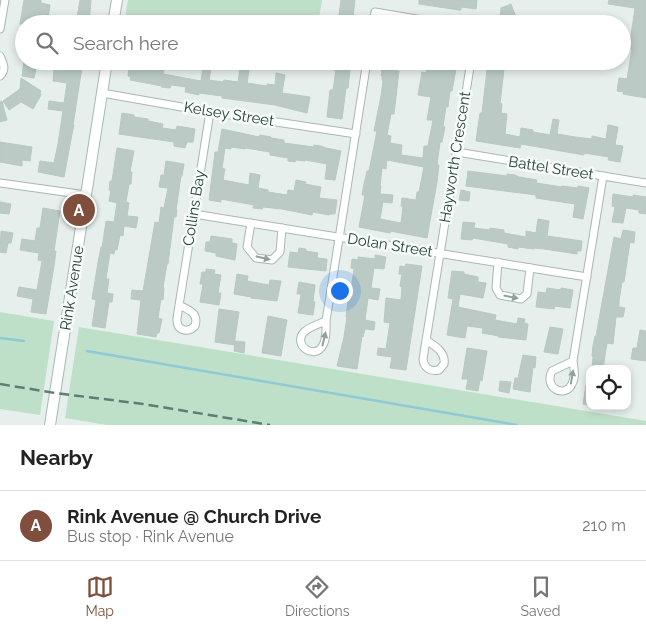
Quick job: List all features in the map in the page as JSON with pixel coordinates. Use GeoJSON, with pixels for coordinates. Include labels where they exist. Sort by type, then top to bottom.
{"type":"FeatureCollection","features":[{"type":"Feature","properties":{"kind":"street"},"geometry":{"type":"LineString","coordinates":[[0,29],[5,0]]}},
{"type":"Feature","properties":{"kind":"street"},"geometry":{"type":"LineString","coordinates":[[114,15],[117,0]]}},
{"type":"Feature","properties":{"kind":"street"},"geometry":{"type":"LineString","coordinates":[[374,15],[375,12],[393,15]]}},
{"type":"Feature","properties":{"kind":"street"},"geometry":{"type":"LineString","coordinates":[[0,56],[4,71],[0,76]]}},
{"type":"Feature","properties":{"kind":"street","name":"Rink Avenue"},"geometry":{"type":"LineString","coordinates":[[50,425],[106,70]]}},
{"type":"Feature","properties":{"kind":"street"},"geometry":{"type":"LineString","coordinates":[[326,321],[308,329],[303,334],[301,341],[306,350],[310,352],[317,351],[323,346],[326,334],[326,321],[366,70]]}},
{"type":"Feature","properties":{"kind":"street","name":"Hayworth Crescent"},"geometry":{"type":"LineString","coordinates":[[426,340],[470,70]]}},
{"type":"Feature","properties":{"kind":"street","name":"Kelsey Street"},"geometry":{"type":"LineString","coordinates":[[102,93],[210,112],[356,134]]}},
{"type":"Feature","properties":{"kind":"street","name":"Collins Bay"},"geometry":{"type":"LineString","coordinates":[[179,305],[210,112]]}},
{"type":"Feature","properties":{"kind":"street","name":"Battel Street"},"geometry":{"type":"LineString","coordinates":[[457,152],[646,183]]}},
{"type":"Feature","properties":{"kind":"street"},"geometry":{"type":"LineString","coordinates":[[573,360],[555,369],[550,374],[550,382],[557,390],[564,391],[571,387],[572,384],[574,373],[573,360],[604,176]]}},
{"type":"Feature","properties":{"kind":"street"},"geometry":{"type":"LineString","coordinates":[[0,183],[86,195]]}},
{"type":"Feature","properties":{"kind":"street","name":"Dolan Street"},"geometry":{"type":"LineString","coordinates":[[194,214],[587,277]]}},
{"type":"Feature","properties":{"kind":"street"},"geometry":{"type":"LineString","coordinates":[[251,223],[247,247],[256,258],[272,260],[280,252],[282,228]]}},
{"type":"Feature","properties":{"kind":"street"},"geometry":{"type":"LineString","coordinates":[[498,262],[496,288],[500,295],[521,299],[527,294],[530,268]]}},
{"type":"Feature","properties":{"kind":"green space"},"geometry":{"type":"Polygon","coordinates":[[[128,0],[322,0],[320,15],[126,15],[128,0]]]}},
{"type":"Feature","properties":{"kind":"green space"},"geometry":{"type":"Polygon","coordinates":[[[0,312],[54,321],[40,415],[0,409],[0,312]]]}},
{"type":"Feature","properties":{"kind":"green space"},"geometry":{"type":"Polygon","coordinates":[[[79,327],[646,421],[646,425],[107,425],[65,418],[79,327]]]}},
{"type":"Feature","properties":{"kind":"building"},"geometry":{"type":"Polygon","coordinates":[[[24,0],[41,0],[41,3],[50,5],[48,15],[22,15],[24,0]]]}},
{"type":"Feature","properties":{"kind":"building"},"geometry":{"type":"Polygon","coordinates":[[[80,0],[91,0],[90,15],[78,15],[80,0]]]}},
{"type":"Feature","properties":{"kind":"building"},"geometry":{"type":"Polygon","coordinates":[[[341,0],[355,0],[353,15],[339,15],[341,0]]]}},
{"type":"Feature","properties":{"kind":"building"},"geometry":{"type":"Polygon","coordinates":[[[419,0],[477,0],[476,9],[461,7],[461,10],[459,10],[419,4],[419,0]]]}},
{"type":"Feature","properties":{"kind":"building"},"geometry":{"type":"Polygon","coordinates":[[[609,0],[646,0],[646,98],[623,94],[624,92],[617,91],[619,78],[627,79],[628,70],[631,70],[631,35],[635,8],[608,4],[609,0]]]}},
{"type":"Feature","properties":{"kind":"building"},"geometry":{"type":"Polygon","coordinates":[[[511,4],[515,15],[500,15],[501,8],[511,4]]]}},
{"type":"Feature","properties":{"kind":"building"},"geometry":{"type":"Polygon","coordinates":[[[23,70],[36,70],[34,78],[22,76],[23,70]]]}},
{"type":"Feature","properties":{"kind":"building"},"geometry":{"type":"Polygon","coordinates":[[[54,70],[82,70],[64,177],[38,172],[40,161],[54,163],[63,111],[48,109],[49,101],[64,103],[67,83],[53,81],[54,70]]]}},
{"type":"Feature","properties":{"kind":"building"},"geometry":{"type":"Polygon","coordinates":[[[129,70],[164,70],[163,74],[201,81],[203,70],[211,70],[209,80],[238,82],[240,70],[249,70],[247,83],[267,86],[267,84],[275,85],[276,73],[285,75],[282,93],[310,97],[307,113],[275,105],[222,98],[222,96],[199,93],[199,95],[185,92],[186,87],[171,85],[170,88],[161,87],[130,80],[131,77],[128,76],[129,70]]]}},
{"type":"Feature","properties":{"kind":"building"},"geometry":{"type":"Polygon","coordinates":[[[336,70],[350,70],[342,119],[327,117],[330,90],[333,90],[336,70]]]}},
{"type":"Feature","properties":{"kind":"building"},"geometry":{"type":"Polygon","coordinates":[[[382,70],[399,71],[394,114],[391,114],[387,135],[391,136],[390,143],[402,145],[401,155],[423,158],[424,146],[428,146],[433,120],[427,120],[431,97],[418,95],[422,72],[426,73],[426,70],[456,70],[448,107],[446,107],[443,126],[445,127],[442,142],[440,142],[437,182],[427,238],[359,227],[365,195],[362,195],[364,184],[367,171],[369,171],[377,131],[374,131],[383,81],[382,70]],[[387,160],[386,169],[382,168],[380,194],[393,195],[392,203],[383,202],[380,219],[401,223],[402,198],[416,200],[417,192],[419,192],[424,167],[387,160]]]}},
{"type":"Feature","properties":{"kind":"building"},"geometry":{"type":"Polygon","coordinates":[[[487,70],[504,70],[500,103],[502,104],[501,113],[507,114],[505,134],[520,137],[521,128],[550,135],[553,119],[559,120],[557,134],[575,137],[592,139],[592,136],[606,139],[608,125],[618,127],[615,145],[623,146],[620,162],[608,160],[609,157],[584,153],[584,155],[521,144],[520,148],[476,141],[480,113],[482,113],[487,70]]]}},
{"type":"Feature","properties":{"kind":"building"},"geometry":{"type":"Polygon","coordinates":[[[21,78],[41,91],[41,95],[33,109],[21,102],[9,110],[3,101],[20,89],[21,78]]]}},
{"type":"Feature","properties":{"kind":"building"},"geometry":{"type":"Polygon","coordinates":[[[2,101],[7,120],[0,122],[0,102],[2,101]]]}},
{"type":"Feature","properties":{"kind":"building"},"geometry":{"type":"Polygon","coordinates":[[[122,113],[163,124],[162,128],[176,130],[177,126],[195,129],[193,142],[187,142],[185,148],[174,146],[174,142],[119,134],[122,113]]]}},
{"type":"Feature","properties":{"kind":"building"},"geometry":{"type":"Polygon","coordinates":[[[222,129],[259,137],[260,135],[271,137],[284,140],[284,143],[314,147],[314,145],[341,151],[335,180],[325,179],[327,164],[305,160],[288,161],[288,158],[270,155],[270,152],[245,148],[225,148],[222,168],[225,169],[223,180],[249,185],[250,173],[260,175],[258,188],[268,190],[268,192],[287,195],[288,190],[294,191],[296,180],[321,187],[319,198],[337,200],[335,214],[329,215],[313,212],[312,215],[282,209],[253,208],[254,205],[221,199],[221,202],[209,200],[215,152],[218,152],[222,129]]]}},
{"type":"Feature","properties":{"kind":"building"},"geometry":{"type":"Polygon","coordinates":[[[0,142],[32,147],[30,161],[22,160],[22,166],[0,162],[0,142]]]}},
{"type":"Feature","properties":{"kind":"building"},"geometry":{"type":"Polygon","coordinates":[[[117,148],[134,151],[130,172],[132,172],[131,184],[129,184],[126,202],[129,203],[127,216],[138,217],[136,228],[124,226],[123,236],[120,235],[117,250],[115,249],[114,254],[110,253],[106,279],[109,279],[107,293],[113,294],[112,302],[109,302],[105,328],[92,326],[96,300],[92,299],[106,221],[114,222],[117,203],[109,201],[111,190],[109,190],[117,148]]]}},
{"type":"Feature","properties":{"kind":"building"},"geometry":{"type":"Polygon","coordinates":[[[166,161],[184,164],[163,287],[163,300],[161,299],[158,318],[162,319],[159,333],[157,333],[156,337],[137,334],[141,300],[131,299],[132,290],[143,291],[155,222],[159,223],[161,207],[164,208],[168,188],[159,187],[161,175],[164,175],[166,161]]]}},
{"type":"Feature","properties":{"kind":"building"},"geometry":{"type":"Polygon","coordinates":[[[468,171],[507,176],[507,174],[515,175],[537,180],[536,183],[562,187],[578,188],[578,186],[589,188],[583,219],[573,217],[575,204],[536,198],[536,195],[466,186],[468,171]]]}},
{"type":"Feature","properties":{"kind":"building"},"geometry":{"type":"Polygon","coordinates":[[[461,190],[470,192],[469,201],[459,200],[461,190]]]}},
{"type":"Feature","properties":{"kind":"building"},"geometry":{"type":"Polygon","coordinates":[[[613,194],[646,197],[646,214],[639,213],[639,210],[626,208],[623,223],[612,222],[615,207],[612,206],[613,194]]]}},
{"type":"Feature","properties":{"kind":"building"},"geometry":{"type":"Polygon","coordinates":[[[0,202],[11,204],[9,214],[0,213],[0,202]]]}},
{"type":"Feature","properties":{"kind":"building"},"geometry":{"type":"Polygon","coordinates":[[[43,208],[60,211],[46,314],[31,312],[33,299],[17,296],[19,287],[37,290],[42,261],[38,260],[39,253],[20,250],[22,239],[35,241],[37,228],[40,228],[43,208]]]}},
{"type":"Feature","properties":{"kind":"building"},"geometry":{"type":"Polygon","coordinates":[[[538,219],[549,221],[547,236],[582,241],[581,251],[577,251],[577,254],[534,248],[518,247],[518,249],[508,247],[508,244],[473,238],[472,240],[461,239],[463,222],[475,223],[474,228],[504,230],[504,233],[526,237],[526,231],[536,233],[538,219]]]}},
{"type":"Feature","properties":{"kind":"building"},"geometry":{"type":"Polygon","coordinates":[[[623,230],[635,232],[634,243],[630,242],[619,301],[619,307],[625,308],[623,317],[616,317],[613,344],[607,343],[604,365],[592,365],[593,346],[614,237],[621,239],[623,230]]]}},
{"type":"Feature","properties":{"kind":"building"},"geometry":{"type":"Polygon","coordinates":[[[1,231],[13,233],[6,253],[0,252],[1,231]]]}},
{"type":"Feature","properties":{"kind":"building"},"geometry":{"type":"Polygon","coordinates":[[[211,236],[232,239],[232,243],[237,244],[235,260],[216,256],[216,253],[205,251],[206,242],[210,242],[211,236]]]}},
{"type":"Feature","properties":{"kind":"building"},"geometry":{"type":"Polygon","coordinates":[[[299,248],[318,253],[317,258],[327,259],[326,271],[288,267],[290,252],[298,253],[299,248]]]}},
{"type":"Feature","properties":{"kind":"building"},"geometry":{"type":"Polygon","coordinates":[[[375,255],[386,257],[384,269],[374,268],[371,288],[380,289],[378,300],[368,298],[365,320],[375,322],[374,330],[365,329],[362,336],[357,369],[337,366],[344,337],[347,301],[349,290],[351,290],[354,269],[351,268],[352,259],[358,260],[358,257],[375,259],[375,255]]]}},
{"type":"Feature","properties":{"kind":"building"},"geometry":{"type":"Polygon","coordinates":[[[406,264],[422,266],[406,370],[390,368],[392,357],[377,355],[378,348],[386,349],[390,323],[384,322],[386,298],[401,300],[402,287],[400,286],[402,274],[399,274],[400,266],[405,267],[406,264]]]}},
{"type":"Feature","properties":{"kind":"building"},"geometry":{"type":"Polygon","coordinates":[[[206,269],[215,270],[214,274],[221,275],[218,293],[221,293],[219,305],[200,302],[203,284],[200,284],[202,272],[206,272],[206,269]]]}},
{"type":"Feature","properties":{"kind":"building"},"geometry":{"type":"Polygon","coordinates":[[[452,271],[464,272],[464,274],[478,277],[478,282],[486,283],[483,298],[460,294],[458,307],[496,315],[495,320],[517,324],[518,318],[525,319],[524,323],[528,324],[526,340],[498,337],[482,333],[483,328],[467,326],[465,338],[447,335],[453,299],[448,298],[452,271]]]}},
{"type":"Feature","properties":{"kind":"building"},"geometry":{"type":"Polygon","coordinates":[[[237,274],[248,276],[247,281],[269,285],[270,280],[281,281],[277,301],[234,294],[237,274]]]}},
{"type":"Feature","properties":{"kind":"building"},"geometry":{"type":"Polygon","coordinates":[[[299,282],[315,285],[313,315],[298,313],[301,294],[297,294],[299,282]]]}},
{"type":"Feature","properties":{"kind":"building"},"geometry":{"type":"Polygon","coordinates":[[[547,288],[573,290],[570,308],[555,306],[554,309],[536,307],[538,292],[546,293],[547,288]]]}},
{"type":"Feature","properties":{"kind":"building"},"geometry":{"type":"Polygon","coordinates":[[[219,309],[239,312],[234,345],[215,342],[219,309]]]}},
{"type":"Feature","properties":{"kind":"building"},"geometry":{"type":"Polygon","coordinates":[[[268,316],[287,320],[281,356],[262,353],[268,316]]]}},
{"type":"Feature","properties":{"kind":"building"},"geometry":{"type":"Polygon","coordinates":[[[550,327],[563,329],[558,354],[544,352],[550,327]]]}},
{"type":"Feature","properties":{"kind":"building"},"geometry":{"type":"Polygon","coordinates":[[[640,330],[646,331],[646,361],[631,359],[633,348],[637,348],[640,330]]]}},
{"type":"Feature","properties":{"kind":"building"},"geometry":{"type":"Polygon","coordinates":[[[235,341],[245,342],[244,353],[234,351],[235,341]]]}},
{"type":"Feature","properties":{"kind":"building"},"geometry":{"type":"Polygon","coordinates":[[[467,348],[487,351],[482,381],[480,380],[478,391],[466,389],[468,379],[462,379],[467,348]]]}},
{"type":"Feature","properties":{"kind":"building"},"geometry":{"type":"Polygon","coordinates":[[[523,355],[536,357],[530,392],[513,389],[515,378],[518,378],[523,355]]]}},
{"type":"Feature","properties":{"kind":"building"},"geometry":{"type":"Polygon","coordinates":[[[500,381],[511,382],[509,393],[499,391],[500,381]]]}},
{"type":"Feature","properties":{"kind":"building"},"geometry":{"type":"Polygon","coordinates":[[[586,385],[586,404],[583,404],[586,385]]]}},
{"type":"Feature","properties":{"kind":"waterway"},"geometry":{"type":"LineString","coordinates":[[0,338],[24,341]]}},
{"type":"Feature","properties":{"kind":"waterway"},"geometry":{"type":"LineString","coordinates":[[87,351],[517,425]]}},
{"type":"Feature","properties":{"kind":"railway"},"geometry":{"type":"LineString","coordinates":[[0,384],[143,404],[270,425]]}},
{"type":"Feature","properties":{"kind":"place","name":"Rink Avenue @ Church Drive"},"geometry":{"type":"Point","coordinates":[79,210]}}]}
